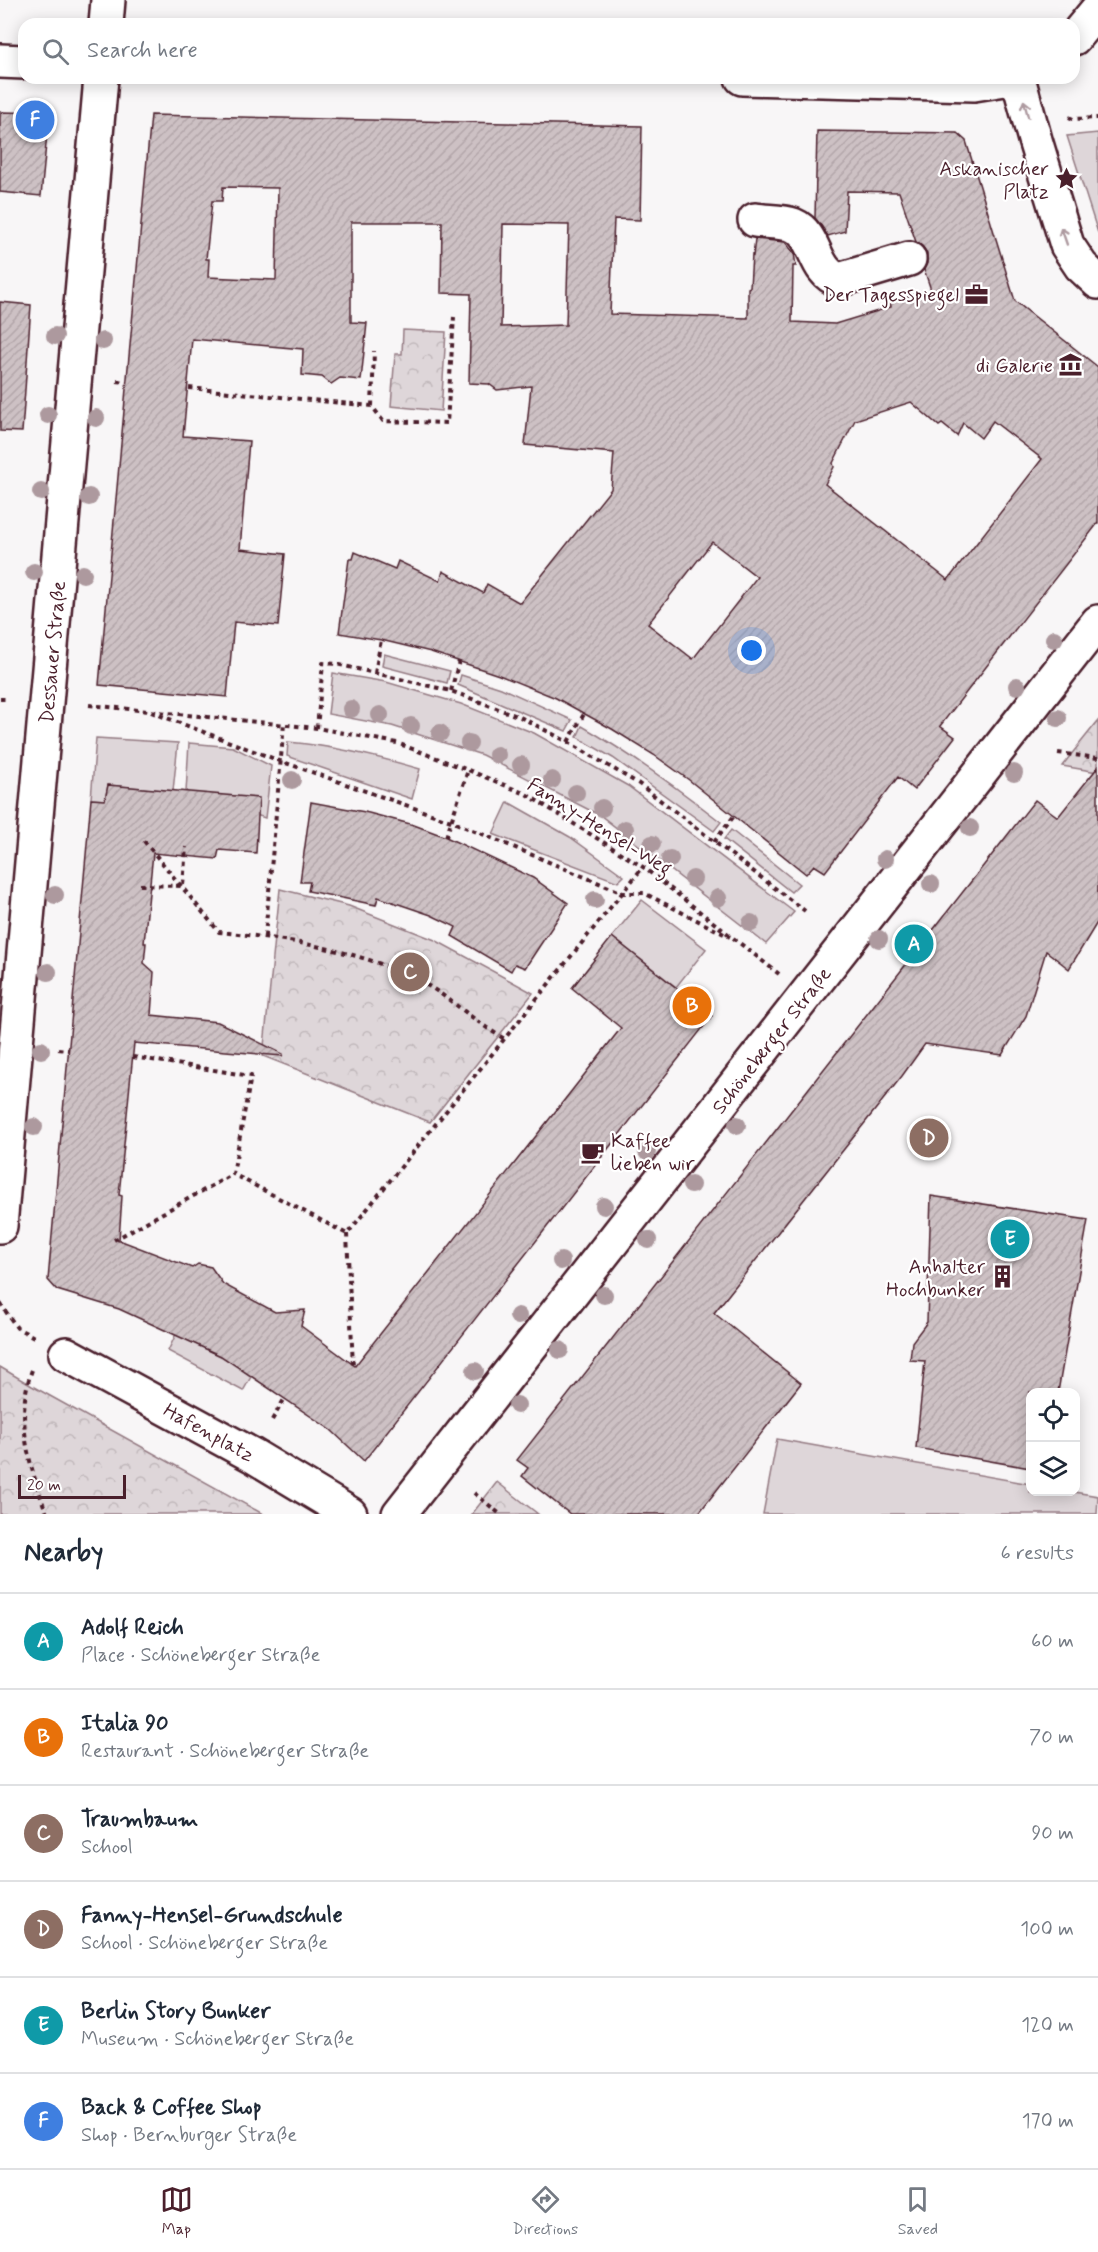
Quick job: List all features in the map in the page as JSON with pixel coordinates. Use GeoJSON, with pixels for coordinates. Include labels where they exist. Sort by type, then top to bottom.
{"type":"FeatureCollection","features":[{"type":"Feature","properties":{"kind":"street"},"geometry":{"type":"LineString","coordinates":[[106,18],[108,0]]}},
{"type":"Feature","properties":{"kind":"street"},"geometry":{"type":"LineString","coordinates":[[1080,31],[1098,9]]}},
{"type":"Feature","properties":{"kind":"street"},"geometry":{"type":"LineString","coordinates":[[0,61],[18,62]]}},
{"type":"Feature","properties":{"kind":"street","name":"Dessauer Straße"},"geometry":{"type":"LineString","coordinates":[[0,1226],[100,84]]}},
{"type":"Feature","properties":{"kind":"street"},"geometry":{"type":"LineString","coordinates":[[1020,84],[1067,245],[1081,266],[1098,282]]}},
{"type":"Feature","properties":{"kind":"street"},"geometry":{"type":"LineString","coordinates":[[755,220],[792,225],[807,234],[815,256],[831,278],[839,280],[909,259]]}},
{"type":"Feature","properties":{"kind":"street","name":"Schöneberger Straße"},"geometry":{"type":"LineString","coordinates":[[399,1514],[1098,622]]}},
{"type":"Feature","properties":{"kind":"street","name":"Hafenplatz"},"geometry":{"type":"LineString","coordinates":[[66,1354],[252,1455],[350,1514]]}},
{"type":"Feature","properties":{"kind":"path"},"geometry":{"type":"LineString","coordinates":[[1069,117],[1073,119],[1098,118]]}},
{"type":"Feature","properties":{"kind":"path"},"geometry":{"type":"LineString","coordinates":[[374,351],[372,406],[383,421],[447,423],[454,317]]}},
{"type":"Feature","properties":{"kind":"path"},"geometry":{"type":"LineString","coordinates":[[117,381],[126,382]]}},
{"type":"Feature","properties":{"kind":"path"},"geometry":{"type":"LineString","coordinates":[[189,388],[372,406]]}},
{"type":"Feature","properties":{"kind":"path"},"geometry":{"type":"LineString","coordinates":[[375,673],[381,640]]}},
{"type":"Feature","properties":{"kind":"path"},"geometry":{"type":"LineString","coordinates":[[451,691],[459,661]]}},
{"type":"Feature","properties":{"kind":"path"},"geometry":{"type":"LineString","coordinates":[[317,728],[323,663],[336,664],[451,691],[520,717],[639,784],[805,911]]}},
{"type":"Feature","properties":{"kind":"path"},"geometry":{"type":"LineString","coordinates":[[0,699],[6,699]]}},
{"type":"Feature","properties":{"kind":"path","name":"Fanny-Hensel-Weg"},"geometry":{"type":"LineString","coordinates":[[89,705],[317,728],[397,744],[468,770],[526,794],[643,867],[806,996]]}},
{"type":"Feature","properties":{"kind":"path"},"geometry":{"type":"LineString","coordinates":[[146,711],[280,762],[451,821],[622,892],[644,893],[739,941]]}},
{"type":"Feature","properties":{"kind":"path"},"geometry":{"type":"LineString","coordinates":[[568,742],[584,714]]}},
{"type":"Feature","properties":{"kind":"path"},"geometry":{"type":"LineString","coordinates":[[265,936],[284,724]]}},
{"type":"Feature","properties":{"kind":"path"},"geometry":{"type":"LineString","coordinates":[[1058,753],[1098,758]]}},
{"type":"Feature","properties":{"kind":"path"},"geometry":{"type":"LineString","coordinates":[[446,837],[468,770]]}},
{"type":"Feature","properties":{"kind":"path"},"geometry":{"type":"LineString","coordinates":[[714,842],[734,816]]}},
{"type":"Feature","properties":{"kind":"path"},"geometry":{"type":"LineString","coordinates":[[144,841],[219,932],[265,936],[368,959],[419,980],[505,1039]]}},
{"type":"Feature","properties":{"kind":"path"},"geometry":{"type":"LineString","coordinates":[[183,886],[186,847]]}},
{"type":"Feature","properties":{"kind":"path"},"geometry":{"type":"LineString","coordinates":[[353,1367],[347,1234],[643,867]]}},
{"type":"Feature","properties":{"kind":"path"},"geometry":{"type":"LineString","coordinates":[[140,885],[183,886]]}},
{"type":"Feature","properties":{"kind":"path"},"geometry":{"type":"LineString","coordinates":[[58,1049],[69,1050]]}},
{"type":"Feature","properties":{"kind":"path"},"geometry":{"type":"LineString","coordinates":[[132,1057],[251,1076],[233,1174]]}},
{"type":"Feature","properties":{"kind":"path"},"geometry":{"type":"LineString","coordinates":[[233,1174],[347,1234]]}},
{"type":"Feature","properties":{"kind":"path"},"geometry":{"type":"LineString","coordinates":[[114,1240],[233,1174]]}},
{"type":"Feature","properties":{"kind":"path"},"geometry":{"type":"LineString","coordinates":[[0,1303],[16,1328],[66,1354]]}},
{"type":"Feature","properties":{"kind":"path"},"geometry":{"type":"LineString","coordinates":[[32,1370],[27,1388],[24,1419],[28,1458],[47,1514]]}},
{"type":"Feature","properties":{"kind":"path"},"geometry":{"type":"LineString","coordinates":[[272,1420],[285,1398]]}},
{"type":"Feature","properties":{"kind":"path"},"geometry":{"type":"LineString","coordinates":[[474,1493],[500,1514]]}},
{"type":"Feature","properties":{"kind":"green space"},"geometry":{"type":"Polygon","coordinates":[[[1098,133],[1098,233],[1067,136],[1098,133]]]}},
{"type":"Feature","properties":{"kind":"green space"},"geometry":{"type":"Polygon","coordinates":[[[403,330],[446,332],[441,411],[391,406],[395,354],[402,354],[403,330]]]}},
{"type":"Feature","properties":{"kind":"green space"},"geometry":{"type":"Polygon","coordinates":[[[384,654],[450,671],[447,683],[382,666],[384,654]]]}},
{"type":"Feature","properties":{"kind":"green space"},"geometry":{"type":"Polygon","coordinates":[[[333,673],[386,682],[461,704],[534,733],[628,786],[794,912],[766,944],[601,816],[482,755],[392,726],[328,714],[333,673]]]}},
{"type":"Feature","properties":{"kind":"green space"},"geometry":{"type":"Polygon","coordinates":[[[461,675],[501,688],[572,720],[566,731],[458,685],[461,675]]]}},
{"type":"Feature","properties":{"kind":"green space"},"geometry":{"type":"Polygon","coordinates":[[[1098,721],[1098,772],[1062,766],[1098,721]]]}},
{"type":"Feature","properties":{"kind":"green space"},"geometry":{"type":"Polygon","coordinates":[[[582,726],[653,771],[721,822],[714,831],[613,758],[577,737],[582,726]]]}},
{"type":"Feature","properties":{"kind":"green space"},"geometry":{"type":"Polygon","coordinates":[[[96,738],[178,743],[173,791],[108,785],[105,800],[91,799],[96,738]]]}},
{"type":"Feature","properties":{"kind":"green space"},"geometry":{"type":"Polygon","coordinates":[[[288,742],[355,752],[420,769],[412,799],[287,756],[288,742]]]}},
{"type":"Feature","properties":{"kind":"green space"},"geometry":{"type":"Polygon","coordinates":[[[189,743],[233,747],[271,766],[265,818],[186,792],[189,743]]]}},
{"type":"Feature","properties":{"kind":"green space"},"geometry":{"type":"Polygon","coordinates":[[[508,802],[570,837],[624,876],[618,882],[493,834],[508,802]]]}},
{"type":"Feature","properties":{"kind":"green space"},"geometry":{"type":"Polygon","coordinates":[[[731,830],[799,884],[791,892],[724,839],[731,830]]]}},
{"type":"Feature","properties":{"kind":"green space"},"geometry":{"type":"Polygon","coordinates":[[[280,889],[349,906],[435,940],[533,993],[430,1122],[263,1056],[280,889]]]}},
{"type":"Feature","properties":{"kind":"green space"},"geometry":{"type":"Polygon","coordinates":[[[642,900],[706,949],[676,987],[612,937],[642,900]]]}},
{"type":"Feature","properties":{"kind":"green space"},"geometry":{"type":"Polygon","coordinates":[[[176,1334],[221,1356],[252,1375],[243,1391],[168,1351],[176,1334]]]}},
{"type":"Feature","properties":{"kind":"green space"},"geometry":{"type":"Polygon","coordinates":[[[0,1367],[32,1386],[263,1514],[0,1514],[0,1367]]]}},
{"type":"Feature","properties":{"kind":"green space"},"geometry":{"type":"Polygon","coordinates":[[[777,1439],[1026,1483],[1026,1496],[1080,1496],[1080,1493],[1098,1496],[1097,1514],[763,1514],[777,1439]]]}},
{"type":"Feature","properties":{"kind":"green space"},"geometry":{"type":"Polygon","coordinates":[[[497,1482],[538,1514],[472,1514],[497,1482]]]}},
{"type":"Feature","properties":{"kind":"building"},"geometry":{"type":"Polygon","coordinates":[[[0,112],[49,113],[41,196],[0,192],[0,112]]]}},
{"type":"Feature","properties":{"kind":"building"},"geometry":{"type":"Polygon","coordinates":[[[151,115],[642,126],[640,220],[614,219],[610,314],[748,318],[748,288],[750,287],[755,239],[785,242],[794,253],[796,266],[793,266],[792,322],[835,324],[891,307],[890,302],[931,290],[924,269],[927,263],[927,253],[916,242],[899,192],[847,191],[845,231],[828,236],[815,218],[817,131],[957,133],[966,141],[1015,301],[1098,367],[1098,523],[940,726],[955,737],[914,790],[898,777],[825,872],[814,865],[806,874],[689,780],[654,755],[556,698],[499,675],[431,652],[339,633],[349,559],[353,559],[355,552],[395,569],[398,561],[440,581],[443,571],[483,593],[487,584],[520,603],[611,489],[614,453],[525,445],[531,386],[497,390],[489,384],[469,383],[471,294],[441,293],[442,222],[351,222],[351,322],[367,323],[361,380],[340,378],[331,384],[322,377],[302,375],[303,349],[192,339],[183,436],[249,441],[240,549],[285,554],[278,626],[234,622],[227,697],[99,685],[151,115]],[[223,187],[222,201],[212,201],[206,259],[209,259],[208,277],[276,280],[278,188],[223,187]],[[503,224],[501,327],[566,325],[569,225],[503,224]],[[911,402],[855,420],[825,484],[948,580],[1042,459],[993,421],[981,438],[963,423],[957,436],[942,424],[939,426],[911,402]],[[712,542],[648,624],[693,659],[757,577],[712,542]]]}},
{"type":"Feature","properties":{"kind":"building"},"geometry":{"type":"Polygon","coordinates":[[[0,302],[31,305],[22,432],[0,431],[0,302]]]}},
{"type":"Feature","properties":{"kind":"building"},"geometry":{"type":"Polygon","coordinates":[[[1098,767],[1098,921],[1069,969],[1046,951],[1026,1016],[1002,1055],[925,1044],[714,1313],[801,1383],[698,1514],[570,1514],[522,1476],[528,1468],[517,1460],[1035,800],[1058,817],[1098,767]]]}},
{"type":"Feature","properties":{"kind":"building"},"geometry":{"type":"Polygon","coordinates":[[[108,785],[259,798],[256,853],[219,850],[217,859],[153,853],[144,963],[154,972],[151,1015],[218,1022],[283,1054],[282,1056],[134,1043],[119,1195],[122,1196],[119,1240],[192,1268],[198,1264],[211,1267],[223,1284],[275,1312],[305,1310],[301,1326],[355,1366],[621,1028],[572,988],[612,937],[712,1016],[364,1461],[331,1430],[221,1356],[119,1309],[57,1290],[48,1280],[91,799],[105,800],[108,785]]]}},
{"type":"Feature","properties":{"kind":"building"},"geometry":{"type":"Polygon","coordinates":[[[311,802],[365,812],[414,825],[446,837],[533,878],[568,903],[525,968],[515,964],[511,971],[452,936],[456,927],[431,915],[378,897],[376,905],[308,891],[310,882],[300,882],[311,802]]]}},
{"type":"Feature","properties":{"kind":"building","name":"Anhalter Hochbunker"},"geometry":{"type":"Polygon","coordinates":[[[931,1196],[1088,1220],[1059,1388],[1026,1388],[1026,1467],[916,1448],[925,1361],[910,1360],[912,1342],[927,1322],[931,1196]]]}},
{"type":"Feature","properties":{"kind":"place","name":"Back & Coffee Shop"},"geometry":{"type":"Point","coordinates":[35,120]}},
{"type":"Feature","properties":{"kind":"place","name":"Askanischer Platz"},"geometry":{"type":"Point","coordinates":[1067,179]}},
{"type":"Feature","properties":{"kind":"place","name":"Der Tagesspiegel"},"geometry":{"type":"Point","coordinates":[977,294]}},
{"type":"Feature","properties":{"kind":"place","name":"di Galerie"},"geometry":{"type":"Point","coordinates":[1071,365]}},
{"type":"Feature","properties":{"kind":"place","name":"Adolf Reich"},"geometry":{"type":"Point","coordinates":[914,944]}},
{"type":"Feature","properties":{"kind":"place","name":"Traumbaum"},"geometry":{"type":"Point","coordinates":[410,972]}},
{"type":"Feature","properties":{"kind":"place","name":"Italia 90"},"geometry":{"type":"Point","coordinates":[692,1006]}},
{"type":"Feature","properties":{"kind":"place","name":"Fanny-Hensel-Grundschule"},"geometry":{"type":"Point","coordinates":[929,1138]}},
{"type":"Feature","properties":{"kind":"place","name":"Kaffee lieben wir"},"geometry":{"type":"Point","coordinates":[593,1152]}},
{"type":"Feature","properties":{"kind":"place","name":"Berlin Story Bunker"},"geometry":{"type":"Point","coordinates":[1010,1239]}},
{"type":"Feature","properties":{"kind":"place","name":"Anhalter Hochbunker"},"geometry":{"type":"Point","coordinates":[1003,1277]}}]}
